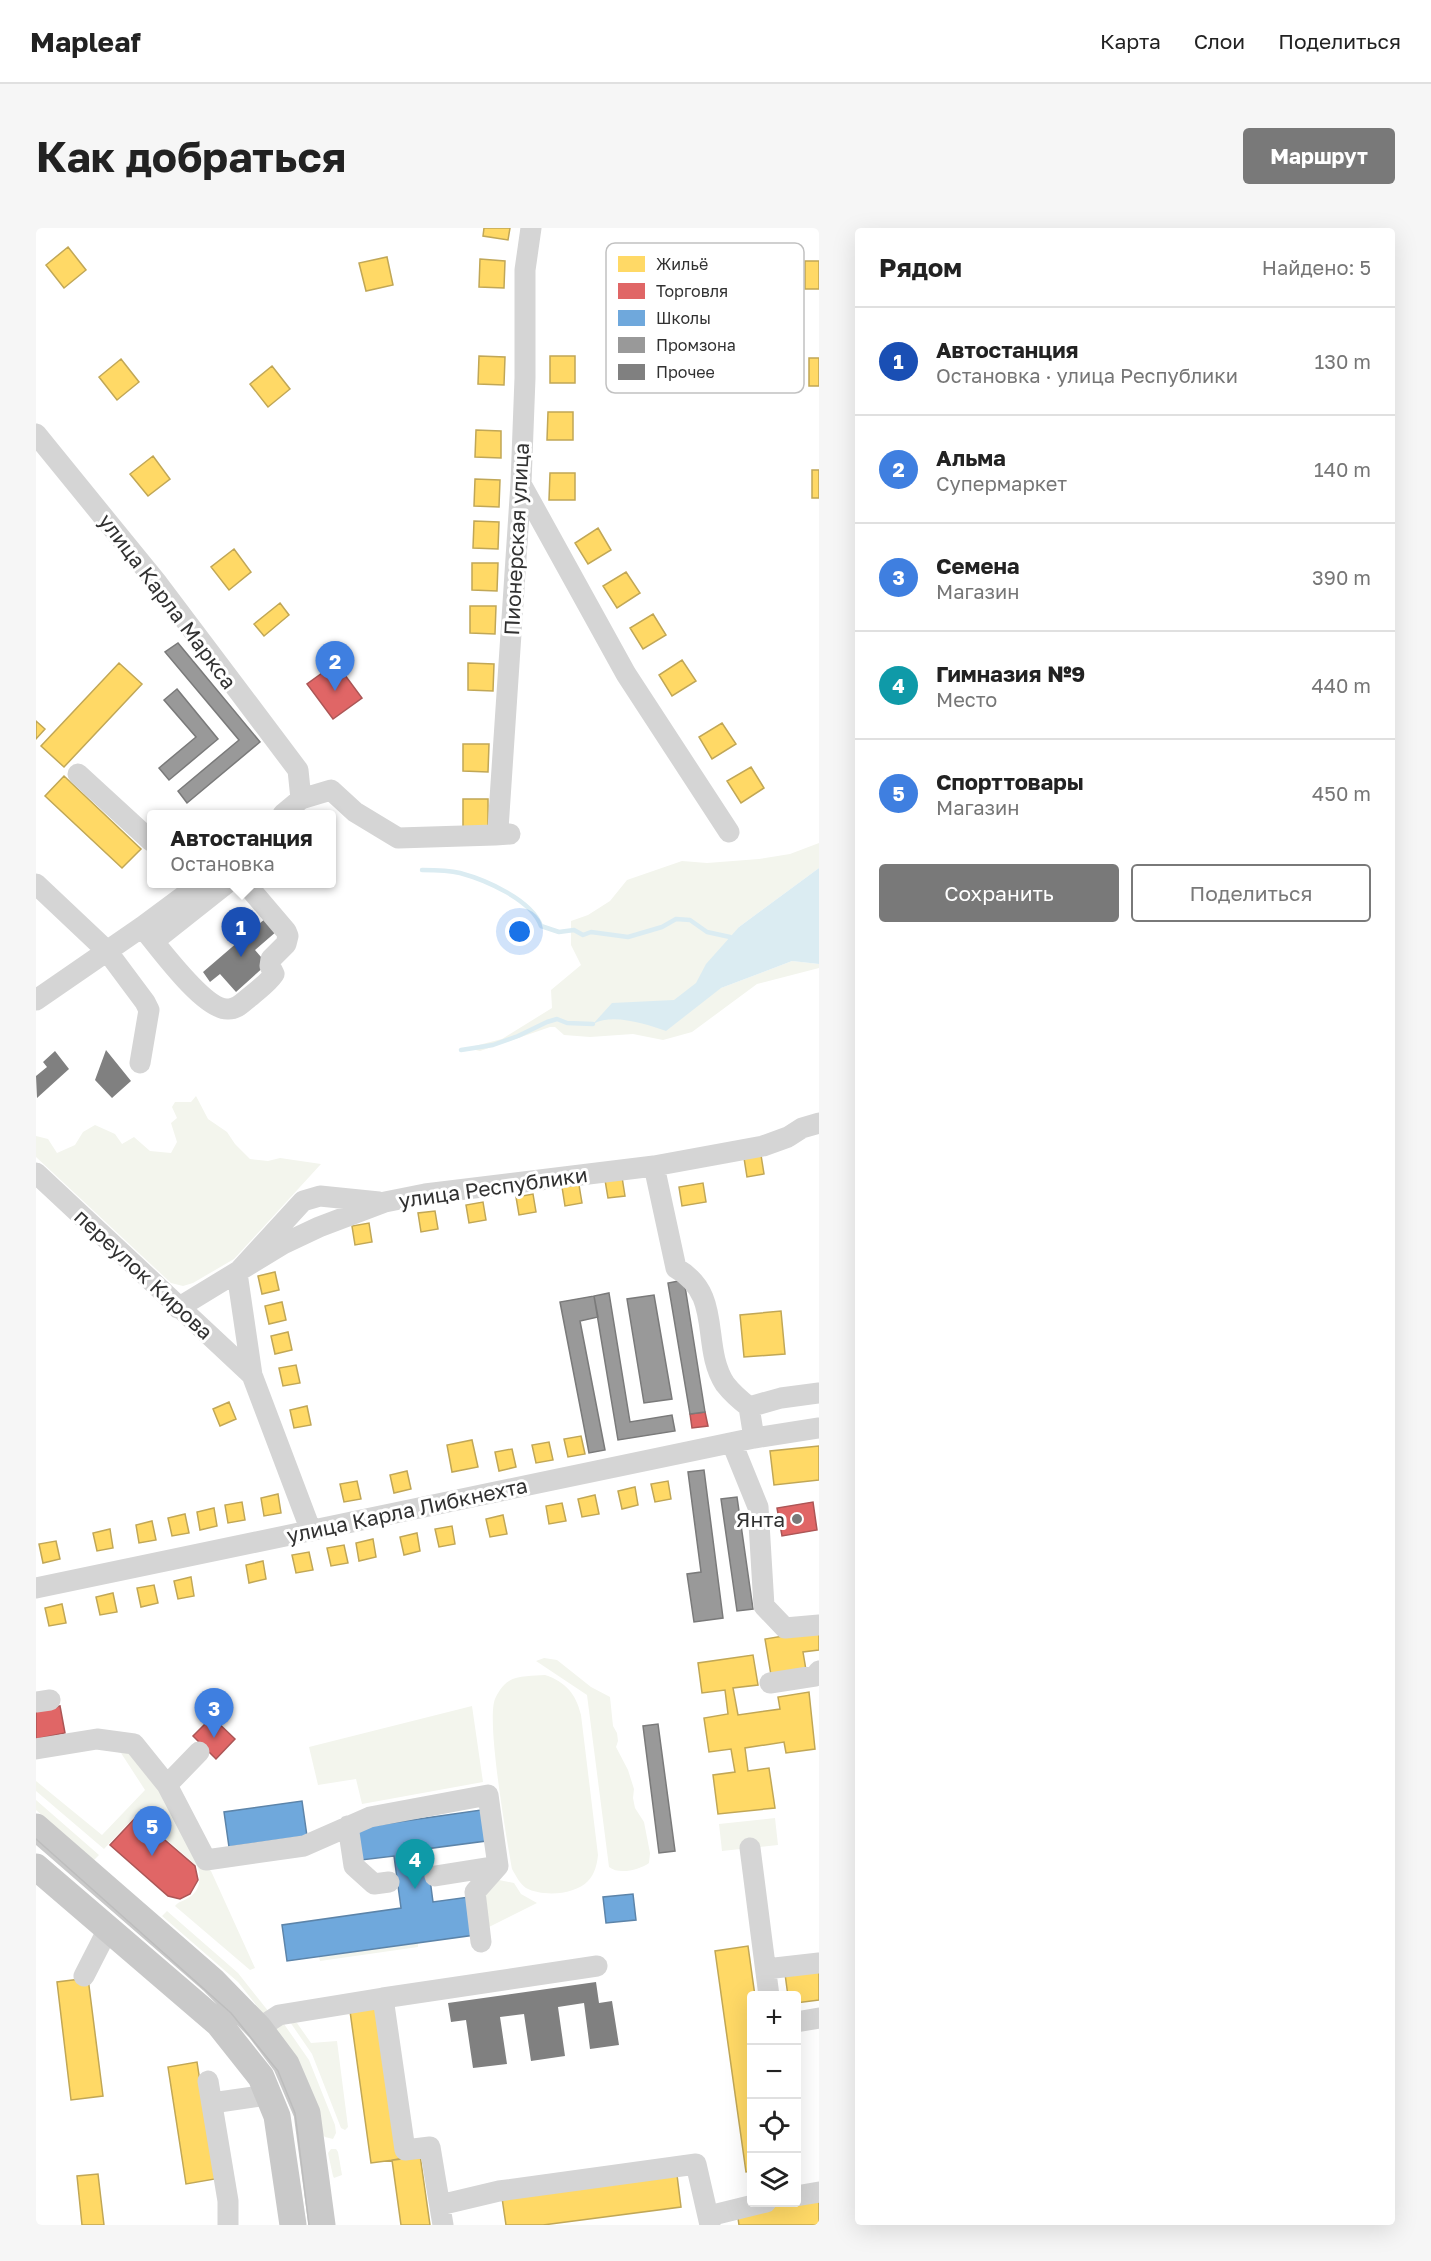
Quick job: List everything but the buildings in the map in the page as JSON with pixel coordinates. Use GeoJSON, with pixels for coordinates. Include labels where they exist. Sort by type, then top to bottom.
{"type":"FeatureCollection","features":[{"type":"Feature","properties":{"kind":"main road"},"geometry":{"type":"LineString","coordinates":[[36,1827],[213,1981],[259,2028],[286,2064],[307,2113],[322,2225]]}},
{"type":"Feature","properties":{"kind":"main road"},"geometry":{"type":"LineString","coordinates":[[36,1867],[219,2024],[261,2078],[277,2116],[292,2225]]}},
{"type":"Feature","properties":{"kind":"street","name":"Пионерская улица"},"geometry":{"type":"LineString","coordinates":[[301,799],[331,790],[354,812],[398,838],[502,834],[498,829],[521,483],[525,378],[525,270],[531,228]]}},
{"type":"Feature","properties":{"kind":"street","name":"улица Карла Маркса"},"geometry":{"type":"LineString","coordinates":[[36,434],[158,584],[298,770],[301,799]]}},
{"type":"Feature","properties":{"kind":"street"},"geometry":{"type":"LineString","coordinates":[[521,483],[626,674],[729,832]]}},
{"type":"Feature","properties":{"kind":"street"},"geometry":{"type":"LineString","coordinates":[[78,774],[147,838]]}},
{"type":"Feature","properties":{"kind":"street"},"geometry":{"type":"LineString","coordinates":[[288,810],[301,799]]}},
{"type":"Feature","properties":{"kind":"street"},"geometry":{"type":"LineString","coordinates":[[36,884],[107,951],[149,1010],[140,1063]]}},
{"type":"Feature","properties":{"kind":"street"},"geometry":{"type":"LineString","coordinates":[[148,934],[194,888]]}},
{"type":"Feature","properties":{"kind":"street"},"geometry":{"type":"LineString","coordinates":[[36,1000],[107,951],[148,934],[220,888]]}},
{"type":"Feature","properties":{"kind":"street"},"geometry":{"type":"LineString","coordinates":[[148,934],[201,996],[218,1008],[227,1010],[237,1008],[270,981],[274,974],[270,966],[271,958],[286,944],[288,936],[249,888]]}},
{"type":"Feature","properties":{"kind":"street","name":"улица Республики"},"geometry":{"type":"LineString","coordinates":[[178,1308],[283,1244],[319,1227],[385,1202],[425,1194],[654,1166],[763,1146],[788,1137],[802,1128],[819,1123]]}},
{"type":"Feature","properties":{"kind":"street"},"geometry":{"type":"LineString","coordinates":[[654,1166],[676,1268],[688,1275],[707,1304],[712,1348],[724,1382],[749,1407],[754,1438]]}},
{"type":"Feature","properties":{"kind":"street","name":"переулок Кирова"},"geometry":{"type":"LineString","coordinates":[[36,1173],[252,1375]]}},
{"type":"Feature","properties":{"kind":"street"},"geometry":{"type":"LineString","coordinates":[[237,1273],[303,1201],[320,1196],[385,1202]]}},
{"type":"Feature","properties":{"kind":"street","name":"переулок Кирова"},"geometry":{"type":"LineString","coordinates":[[237,1273],[252,1375],[311,1531]]}},
{"type":"Feature","properties":{"kind":"street"},"geometry":{"type":"LineString","coordinates":[[749,1407],[781,1398],[819,1392]]}},
{"type":"Feature","properties":{"kind":"street","name":"улица Карла Либкнехта"},"geometry":{"type":"LineString","coordinates":[[36,1588],[754,1438],[819,1428]]}},
{"type":"Feature","properties":{"kind":"street"},"geometry":{"type":"LineString","coordinates":[[732,1443],[758,1507],[764,1606],[785,1628],[819,1625]]}},
{"type":"Feature","properties":{"kind":"street"},"geometry":{"type":"LineString","coordinates":[[770,1683],[815,1676],[819,1671]]}},
{"type":"Feature","properties":{"kind":"street"},"geometry":{"type":"LineString","coordinates":[[36,1749],[97,1739],[134,1744],[167,1785],[206,1860],[304,1846],[370,1816],[488,1795],[498,1866],[475,1892],[481,1942]]}},
{"type":"Feature","properties":{"kind":"street"},"geometry":{"type":"LineString","coordinates":[[167,1785],[199,1752]]}},
{"type":"Feature","properties":{"kind":"street"},"geometry":{"type":"LineString","coordinates":[[348,1826],[354,1866],[374,1884],[389,1882]]}},
{"type":"Feature","properties":{"kind":"street"},"geometry":{"type":"LineString","coordinates":[[750,1848],[769,1991]]}},
{"type":"Feature","properties":{"kind":"street"},"geometry":{"type":"LineString","coordinates":[[435,1876],[498,1866]]}},
{"type":"Feature","properties":{"kind":"street"},"geometry":{"type":"LineString","coordinates":[[84,1976],[108,1929]]}},
{"type":"Feature","properties":{"kind":"street"},"geometry":{"type":"LineString","coordinates":[[766,1969],[819,1963]]}},
{"type":"Feature","properties":{"kind":"street"},"geometry":{"type":"LineString","coordinates":[[259,2028],[279,2015],[597,1966]]}},
{"type":"Feature","properties":{"kind":"street"},"geometry":{"type":"LineString","coordinates":[[383,1998],[405,2150],[430,2147],[442,2215],[498,2191],[696,2164],[710,2220],[750,2207]]}},
{"type":"Feature","properties":{"kind":"street"},"geometry":{"type":"LineString","coordinates":[[801,2021],[819,2018]]}},
{"type":"Feature","properties":{"kind":"street"},"geometry":{"type":"LineString","coordinates":[[208,2081],[228,2201],[228,2225]]}},
{"type":"Feature","properties":{"kind":"street"},"geometry":{"type":"LineString","coordinates":[[212,2103],[268,2095]]}},
{"type":"Feature","properties":{"kind":"street"},"geometry":{"type":"LineString","coordinates":[[801,2195],[819,2192]]}},
{"type":"Feature","properties":{"kind":"shaded area"},"geometry":{"type":"Polygon","coordinates":[[[819,843],[819,868],[739,927],[721,988],[792,961],[819,964],[819,968],[757,984],[692,1032],[663,1040],[633,1034],[590,1037],[564,1035],[555,1027],[550,1027],[480,1051],[467,1048],[502,1039],[552,1008],[551,990],[581,965],[571,945],[571,921],[588,915],[610,901],[627,880],[682,861],[707,863],[759,859],[790,854],[819,843]]]}},
{"type":"Feature","properties":{"kind":"shaded area"},"geometry":{"type":"Polygon","coordinates":[[[819,868],[819,964],[792,961],[721,988],[666,1031],[639,1023],[610,1019],[593,1024],[612,1003],[674,1000],[696,983],[706,964],[739,927],[819,868]]]}},
{"type":"Feature","properties":{"kind":"shaded area"},"geometry":{"type":"Polygon","coordinates":[[[196,1096],[208,1119],[227,1132],[250,1159],[268,1161],[280,1158],[321,1164],[234,1259],[193,1283],[183,1286],[171,1283],[36,1157],[36,1136],[48,1139],[57,1153],[75,1145],[83,1132],[95,1125],[115,1134],[122,1144],[134,1137],[150,1151],[171,1153],[177,1142],[171,1123],[177,1118],[172,1107],[175,1102],[191,1102],[196,1096]]]}},
{"type":"Feature","properties":{"kind":"shaded area"},"geometry":{"type":"Polygon","coordinates":[[[544,1658],[557,1660],[591,1687],[610,1697],[613,1726],[618,1741],[616,1747],[628,1770],[634,1789],[635,1808],[644,1822],[650,1853],[649,1863],[645,1866],[623,1871],[609,1867],[587,1695],[536,1661],[544,1658]]]}},
{"type":"Feature","properties":{"kind":"shaded area"},"geometry":{"type":"Polygon","coordinates":[[[545,1675],[564,1685],[573,1695],[579,1708],[598,1855],[594,1872],[588,1881],[575,1889],[558,1893],[541,1893],[526,1888],[512,1869],[498,1782],[493,1731],[495,1699],[505,1684],[517,1678],[545,1675]]]}},
{"type":"Feature","properties":{"kind":"shaded area"},"geometry":{"type":"Polygon","coordinates":[[[472,1706],[483,1782],[362,1804],[356,1779],[318,1785],[309,1747],[472,1706]]]}},
{"type":"Feature","properties":{"kind":"shaded area"},"geometry":{"type":"Polygon","coordinates":[[[95,1746],[130,1752],[162,1787],[204,1865],[211,1871],[255,1968],[250,1970],[175,1906],[195,1892],[200,1879],[197,1866],[137,1814],[104,1849],[36,1791],[36,1781],[102,1835],[145,1790],[121,1753],[95,1746]]]}},
{"type":"Feature","properties":{"kind":"shaded area"},"geometry":{"type":"Polygon","coordinates":[[[36,1800],[99,1855],[94,1860],[36,1810],[36,1800]]]}},
{"type":"Feature","properties":{"kind":"shaded area"},"geometry":{"type":"Polygon","coordinates":[[[775,1818],[778,1845],[722,1851],[719,1824],[775,1818]]]}},
{"type":"Feature","properties":{"kind":"shaded area"},"geometry":{"type":"Polygon","coordinates":[[[499,1880],[514,1883],[521,1894],[537,1903],[485,1929],[482,1899],[499,1880]]]}},
{"type":"Feature","properties":{"kind":"shaded area"},"geometry":{"type":"Polygon","coordinates":[[[167,1911],[238,1973],[269,2012],[264,2015],[238,1982],[162,1916],[167,1911]]]}},
{"type":"Feature","properties":{"kind":"shaded area"},"geometry":{"type":"Polygon","coordinates":[[[418,1943],[418,1947],[320,1961],[319,1957],[418,1943]]]}},
{"type":"Feature","properties":{"kind":"shaded area"},"geometry":{"type":"Polygon","coordinates":[[[290,2022],[297,2023],[311,2043],[337,2041],[348,2127],[345,2130],[341,2128],[312,2054],[290,2022]]]}},
{"type":"Feature","properties":{"kind":"shaded area"},"geometry":{"type":"Polygon","coordinates":[[[284,2024],[309,2060],[335,2125],[336,2133],[333,2139],[321,2133],[276,2028],[284,2024]]]}},
{"type":"Feature","properties":{"kind":"shaded area"},"geometry":{"type":"Polygon","coordinates":[[[331,2149],[336,2149],[338,2152],[342,2175],[334,2178],[328,2153],[331,2149]]]}},
{"type":"Feature","properties":{"kind":"waterway"},"geometry":{"type":"LineString","coordinates":[[422,870],[460,873],[495,886],[528,908],[541,926],[559,932],[574,930],[583,935],[591,932],[628,937],[662,927],[676,919],[690,920],[707,932],[730,937]]}},
{"type":"Feature","properties":{"kind":"waterway"},"geometry":{"type":"LineString","coordinates":[[461,1050],[493,1045],[557,1019],[567,1023],[593,1024]]}},
{"type":"Feature","properties":{"kind":"tram line"},"geometry":{"type":"LineString","coordinates":[[36,1839],[231,2013],[278,2071],[295,2113],[309,2225]]}},
{"type":"Feature","properties":{"kind":"place","name":"Альма"},"geometry":{"type":"Point","coordinates":[335,691]}},
{"type":"Feature","properties":{"kind":"place","name":"Автостанция"},"geometry":{"type":"Point","coordinates":[241,957]}},
{"type":"Feature","properties":{"kind":"place","name":"Янта"},"geometry":{"type":"Point","coordinates":[797,1519]}},
{"type":"Feature","properties":{"kind":"place","name":"Семена"},"geometry":{"type":"Point","coordinates":[214,1738]}},
{"type":"Feature","properties":{"kind":"place","name":"Спорттовары"},"geometry":{"type":"Point","coordinates":[152,1856]}},
{"type":"Feature","properties":{"kind":"place","name":"Гимназия №9"},"geometry":{"type":"Point","coordinates":[415,1889]}}]}
